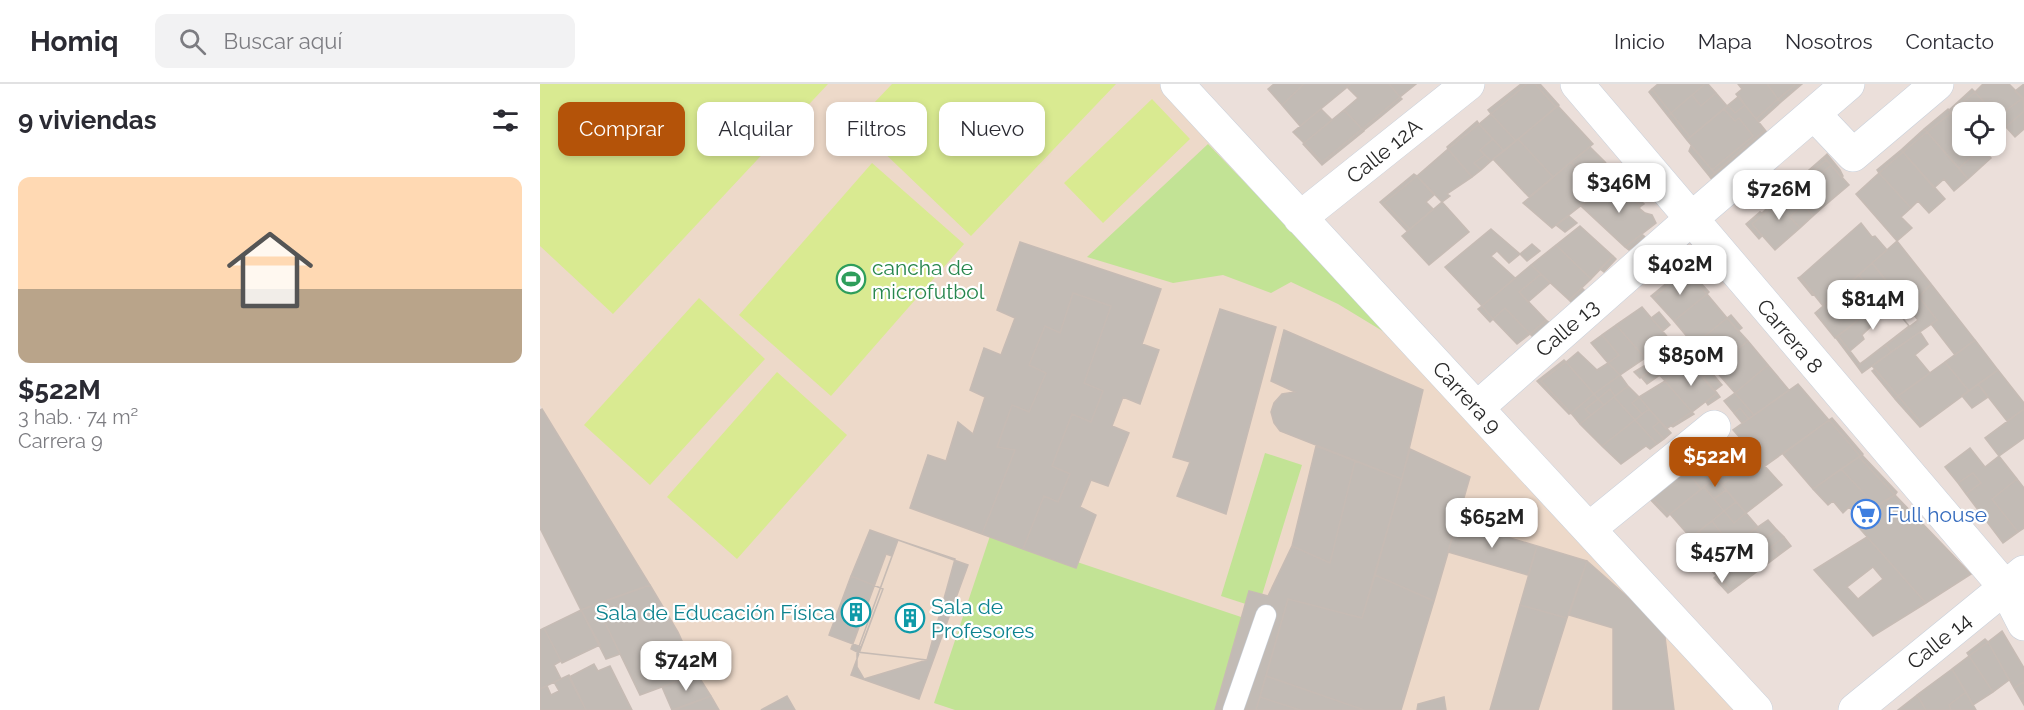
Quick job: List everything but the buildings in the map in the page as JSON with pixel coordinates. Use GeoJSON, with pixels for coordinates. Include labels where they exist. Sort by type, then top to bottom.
{"type":"FeatureCollection","features":[{"type":"Feature","properties":{"kind":"street","name":"Carrera 9"},"geometry":{"type":"LineString","coordinates":[[1177,84],[1756,710]]}},
{"type":"Feature","properties":{"kind":"street","name":"Calle 12A"},"geometry":{"type":"LineString","coordinates":[[1300,218],[1468,84]]}},
{"type":"Feature","properties":{"kind":"street","name":"Carrera 8"},"geometry":{"type":"LineString","coordinates":[[1576,84],[1690,219],[2014,580],[2024,624]]}},
{"type":"Feature","properties":{"kind":"street","name":"Calle 13"},"geometry":{"type":"LineString","coordinates":[[1477,408],[1690,219],[1848,84]]}},
{"type":"Feature","properties":{"kind":"street"},"geometry":{"type":"LineString","coordinates":[[1814,114],[1853,155],[1937,84]]}},
{"type":"Feature","properties":{"kind":"street"},"geometry":{"type":"LineString","coordinates":[[1589,529],[1714,427]]}},
{"type":"Feature","properties":{"kind":"street","name":"Calle 14"},"geometry":{"type":"LineString","coordinates":[[1855,710],[2014,580]]}},
{"type":"Feature","properties":{"kind":"lane"},"geometry":{"type":"LineString","coordinates":[[1233,710],[1266,615]]}},
{"type":"Feature","properties":{"kind":"shaded area"},"geometry":{"type":"Polygon","coordinates":[[[540,84],[1167,84],[1748,710],[719,710],[697,674],[678,632],[540,405],[540,84]]]}},
{"type":"Feature","properties":{"kind":"green space"},"geometry":{"type":"Polygon","coordinates":[[[540,84],[828,84],[811,102],[697,102],[697,156],[761,156],[613,314],[540,246],[540,84]]]}},
{"type":"Feature","properties":{"kind":"green space"},"geometry":{"type":"Polygon","coordinates":[[[892,84],[1116,84],[971,236],[887,156],[927,156],[927,102],[875,102],[892,84]]]}},
{"type":"Feature","properties":{"kind":"green space"},"geometry":{"type":"Polygon","coordinates":[[[1152,99],[1190,139],[1103,223],[1064,183],[1152,99]]]}},
{"type":"Feature","properties":{"kind":"green space"},"geometry":{"type":"Polygon","coordinates":[[[1208,144],[1394,338],[1338,304],[1291,282],[1271,293],[1223,275],[1173,283],[1087,257],[1208,144]]]}},
{"type":"Feature","properties":{"kind":"green space","name":"cancha de microfutbol"},"geometry":{"type":"Polygon","coordinates":[[[872,163],[964,244],[831,396],[739,315],[872,163]]]}},
{"type":"Feature","properties":{"kind":"green space"},"geometry":{"type":"Polygon","coordinates":[[[699,298],[765,359],[650,485],[584,425],[699,298]]]}},
{"type":"Feature","properties":{"kind":"green space"},"geometry":{"type":"Polygon","coordinates":[[[777,372],[847,435],[737,559],[667,497],[777,372]]]}},
{"type":"Feature","properties":{"kind":"green space"},"geometry":{"type":"Polygon","coordinates":[[[1265,453],[1302,465],[1258,608],[1221,596],[1265,453]]]}},
{"type":"Feature","properties":{"kind":"green space"},"geometry":{"type":"Polygon","coordinates":[[[991,533],[1253,621],[1224,710],[955,710],[934,703],[991,533]]]}},
{"type":"Feature","properties":{"kind":"place","name":"cancha de microfutbol"},"geometry":{"type":"Point","coordinates":[851,279]}},
{"type":"Feature","properties":{"kind":"place","name":"Full house"},"geometry":{"type":"Point","coordinates":[1866,514]}},
{"type":"Feature","properties":{"kind":"place","name":"Sala de Educación Física"},"geometry":{"type":"Point","coordinates":[856,612]}},
{"type":"Feature","properties":{"kind":"place","name":"Sala de Profesores"},"geometry":{"type":"Point","coordinates":[910,618]}}]}
